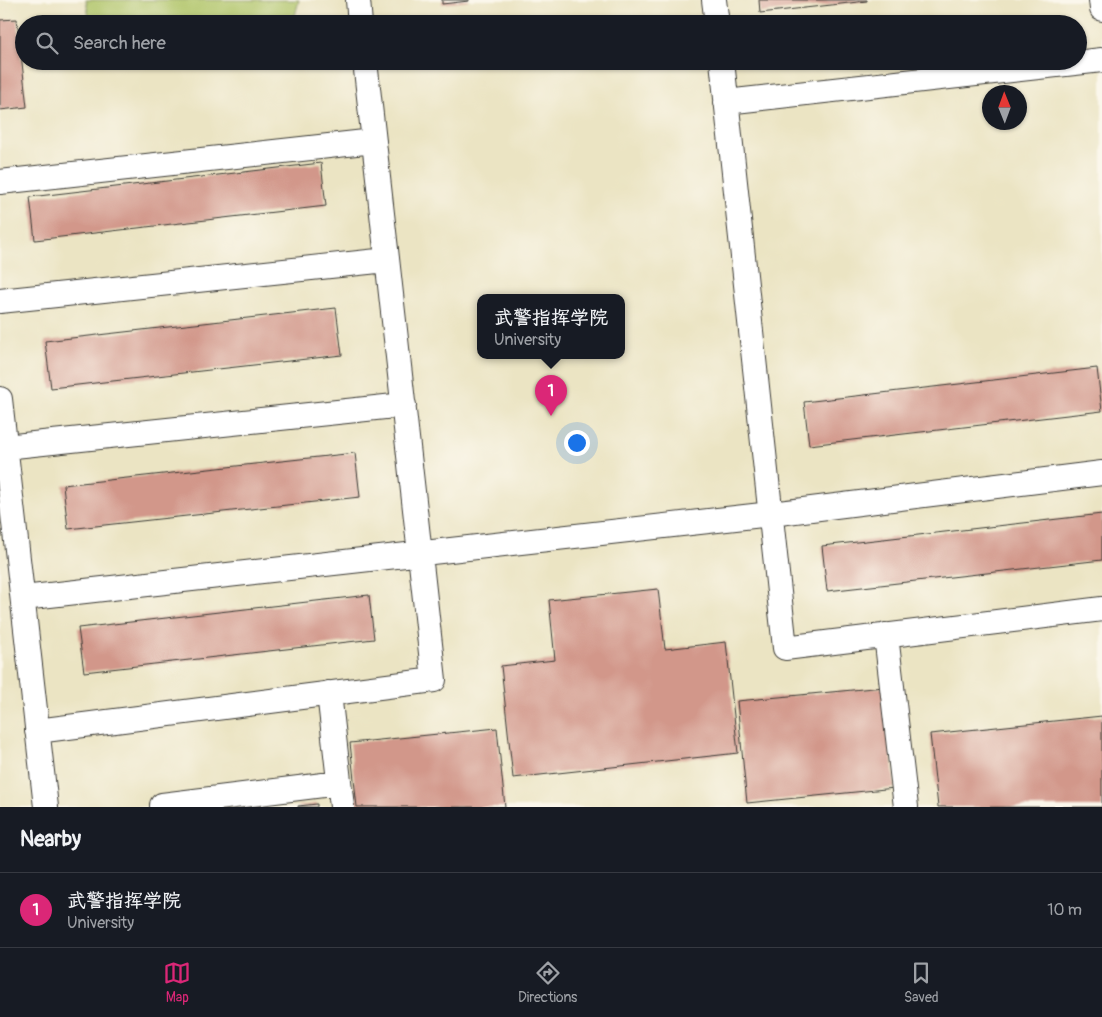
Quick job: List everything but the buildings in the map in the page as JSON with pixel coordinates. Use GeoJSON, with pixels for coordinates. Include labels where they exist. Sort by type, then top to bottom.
{"type":"FeatureCollection","features":[{"type":"Feature","properties":{"kind":"lane"},"geometry":{"type":"LineString","coordinates":[[358,0],[359,15]]}},
{"type":"Feature","properties":{"kind":"lane"},"geometry":{"type":"LineString","coordinates":[[714,0],[716,15]]}},
{"type":"Feature","properties":{"kind":"lane"},"geometry":{"type":"LineString","coordinates":[[1101,0],[1102,9]]}},
{"type":"Feature","properties":{"kind":"lane"},"geometry":{"type":"LineString","coordinates":[[1087,62],[1102,60]]}},
{"type":"Feature","properties":{"kind":"lane"},"geometry":{"type":"LineString","coordinates":[[37,731],[434,680],[366,70]]}},
{"type":"Feature","properties":{"kind":"lane"},"geometry":{"type":"LineString","coordinates":[[723,70],[785,648],[1102,609]]}},
{"type":"Feature","properties":{"kind":"lane"},"geometry":{"type":"LineString","coordinates":[[726,102],[1012,70]]}},
{"type":"Feature","properties":{"kind":"lane"},"geometry":{"type":"LineString","coordinates":[[0,182],[374,141]]}},
{"type":"Feature","properties":{"kind":"lane"},"geometry":{"type":"LineString","coordinates":[[0,301],[387,260]]}},
{"type":"Feature","properties":{"kind":"lane"},"geometry":{"type":"LineString","coordinates":[[0,399],[46,807]]}},
{"type":"Feature","properties":{"kind":"lane"},"geometry":{"type":"LineString","coordinates":[[6,447],[404,405]]}},
{"type":"Feature","properties":{"kind":"lane"},"geometry":{"type":"LineString","coordinates":[[23,598],[771,514],[1102,473]]}},
{"type":"Feature","properties":{"kind":"lane"},"geometry":{"type":"LineString","coordinates":[[886,635],[906,807]]}},
{"type":"Feature","properties":{"kind":"lane"},"geometry":{"type":"LineString","coordinates":[[329,693],[342,807]]}},
{"type":"Feature","properties":{"kind":"lane"},"geometry":{"type":"LineString","coordinates":[[162,807],[162,805],[339,782]]}},
{"type":"Feature","properties":{"kind":"green space"},"geometry":{"type":"Polygon","coordinates":[[[86,0],[299,0],[295,15],[88,15],[86,0]]]}},
{"type":"Feature","properties":{"kind":"place","name":"武警指挥学院"},"geometry":{"type":"Point","coordinates":[551,416]}}]}
